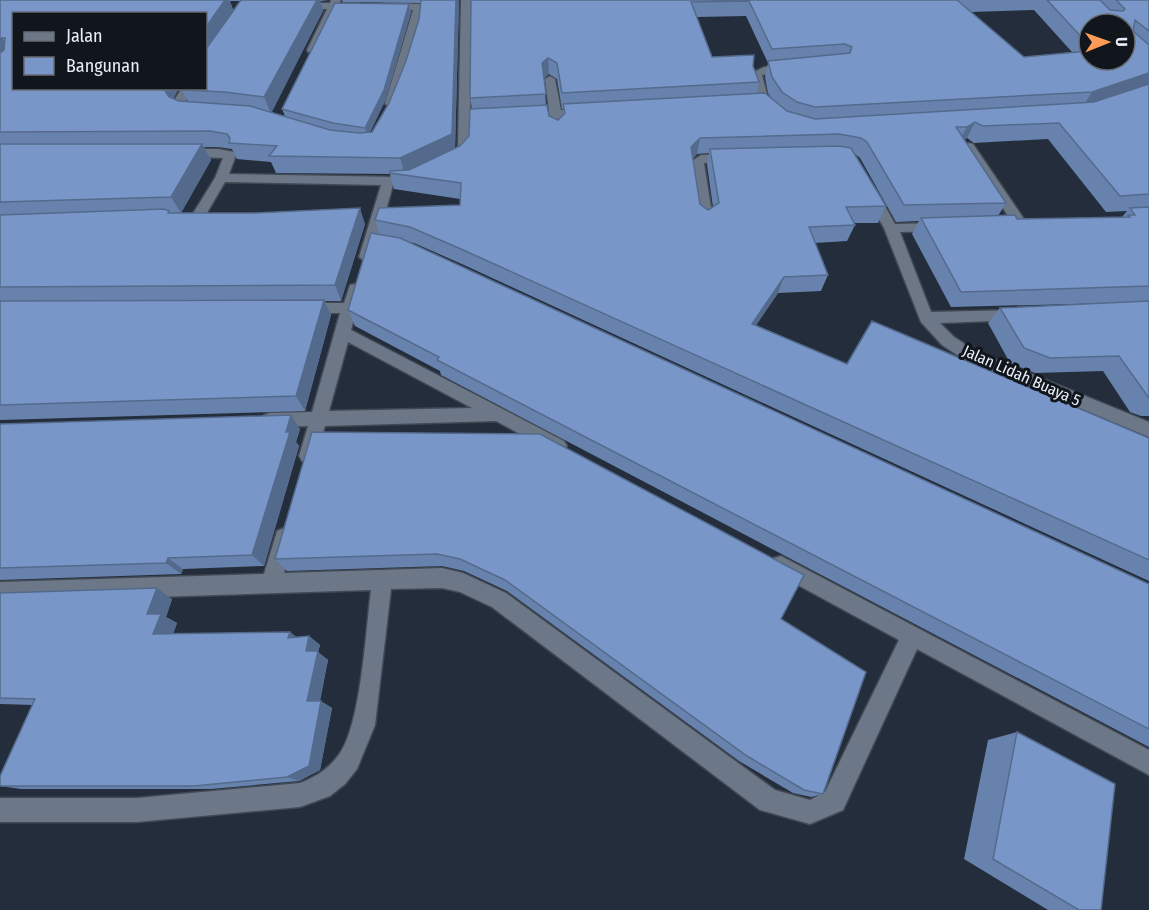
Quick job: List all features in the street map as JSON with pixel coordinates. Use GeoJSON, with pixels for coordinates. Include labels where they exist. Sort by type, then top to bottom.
{"type":"FeatureCollection","features":[{"type":"Feature","properties":{"kind":"street"},"geometry":{"type":"LineString","coordinates":[[443,166],[463,152],[470,119],[466,0]]}},
{"type":"Feature","properties":{"kind":"street"},"geometry":{"type":"LineString","coordinates":[[289,6],[334,3],[371,6],[420,3],[386,116]]}},
{"type":"Feature","properties":{"kind":"street"},"geometry":{"type":"LineString","coordinates":[[306,64],[334,3]]}},
{"type":"Feature","properties":{"kind":"street"},"geometry":{"type":"LineString","coordinates":[[783,122],[760,104],[757,73],[764,70],[800,67]]}},
{"type":"Feature","properties":{"kind":"street"},"geometry":{"type":"LineString","coordinates":[[550,79],[557,130]]}},
{"type":"Feature","properties":{"kind":"street"},"geometry":{"type":"LineString","coordinates":[[187,90],[178,102],[182,109],[188,112],[207,111]]}},
{"type":"Feature","properties":{"kind":"street"},"geometry":{"type":"LineString","coordinates":[[510,117],[602,112]]}},
{"type":"Feature","properties":{"kind":"street"},"geometry":{"type":"LineString","coordinates":[[966,144],[1021,225]]}},
{"type":"Feature","properties":{"kind":"street"},"geometry":{"type":"LineString","coordinates":[[165,153],[230,155],[221,178],[196,220]]}},
{"type":"Feature","properties":{"kind":"street"},"geometry":{"type":"LineString","coordinates":[[706,220],[698,161],[701,159],[748,158]]}},
{"type":"Feature","properties":{"kind":"street"},"geometry":{"type":"LineString","coordinates":[[221,178],[388,181],[414,178]]}},
{"type":"Feature","properties":{"kind":"street"},"geometry":{"type":"LineString","coordinates":[[303,474],[344,333],[349,308],[371,242],[373,214],[388,181]]}},
{"type":"Feature","properties":{"kind":"street","name":"Jalan Lidah Buaya 5"},"geometry":{"type":"LineString","coordinates":[[865,182],[891,228],[926,318],[948,341],[971,356],[1147,427]]}},
{"type":"Feature","properties":{"kind":"street"},"geometry":{"type":"LineString","coordinates":[[891,228],[950,226]]}},
{"type":"Feature","properties":{"kind":"street"},"geometry":{"type":"LineString","coordinates":[[371,242],[390,245]]}},
{"type":"Feature","properties":{"kind":"street"},"geometry":{"type":"LineString","coordinates":[[291,308],[349,308]]}},
{"type":"Feature","properties":{"kind":"street"},"geometry":{"type":"LineString","coordinates":[[926,318],[1031,314]]}},
{"type":"Feature","properties":{"kind":"street"},"geometry":{"type":"LineString","coordinates":[[344,333],[571,453]]}},
{"type":"Feature","properties":{"kind":"street"},"geometry":{"type":"LineString","coordinates":[[248,421],[498,414]]}},
{"type":"Feature","properties":{"kind":"street"},"geometry":{"type":"LineString","coordinates":[[271,585],[290,518]]}},
{"type":"Feature","properties":{"kind":"street"},"geometry":{"type":"LineString","coordinates":[[767,558],[1149,763]]}},
{"type":"Feature","properties":{"kind":"street"},"geometry":{"type":"LineString","coordinates":[[0,592],[442,578],[463,583],[499,600],[769,801],[810,812],[834,801],[912,636]]}},
{"type":"Feature","properties":{"kind":"street"},"geometry":{"type":"LineString","coordinates":[[0,810],[137,810],[300,795],[319,790],[338,775],[349,760],[364,726],[382,581]]}},
{"type":"Feature","properties":{"kind":"building"},"geometry":{"type":"Polygon","coordinates":[[[0,0],[225,0],[207,26],[207,12],[12,12],[12,90],[164,90],[169,97],[179,101],[250,106],[330,130],[372,132],[389,103],[406,61],[419,19],[421,0],[456,0],[452,134],[400,158],[269,156],[277,146],[229,143],[230,138],[227,134],[210,131],[0,132],[0,53],[4,50],[5,38],[0,39],[0,0]]]}},
{"type":"Feature","properties":{"kind":"building"},"geometry":{"type":"Polygon","coordinates":[[[241,0],[317,0],[264,97],[183,90],[207,90],[207,48],[241,0]]]}},
{"type":"Feature","properties":{"kind":"building"},"geometry":{"type":"Polygon","coordinates":[[[471,0],[957,0],[1024,57],[1077,52],[1077,72],[1137,72],[1137,34],[1149,45],[1149,73],[1092,92],[815,107],[797,102],[782,92],[772,77],[768,61],[850,53],[852,47],[845,44],[772,49],[749,1],[691,2],[712,57],[754,55],[753,66],[759,82],[562,93],[557,63],[548,58],[542,63],[546,94],[470,98],[471,0]]]}},
{"type":"Feature","properties":{"kind":"building"},"geometry":{"type":"Polygon","coordinates":[[[1047,0],[1100,0],[1110,10],[1123,11],[1125,9],[1116,0],[1149,0],[1149,31],[1137,22],[1137,12],[1077,12],[1077,32],[1047,0]]]}},
{"type":"Feature","properties":{"kind":"building"},"geometry":{"type":"Polygon","coordinates":[[[335,3],[409,4],[384,90],[365,128],[333,123],[282,109],[335,3]]]}},
{"type":"Feature","properties":{"kind":"building"},"geometry":{"type":"Polygon","coordinates":[[[1149,84],[1149,194],[1120,196],[1059,123],[983,126],[975,122],[967,127],[956,127],[1006,203],[904,205],[867,142],[861,138],[839,134],[700,138],[691,147],[700,204],[708,210],[719,203],[710,149],[839,146],[851,148],[886,206],[846,207],[855,225],[809,227],[828,275],[784,277],[752,324],[847,364],[872,321],[1149,438],[1149,560],[461,249],[410,227],[375,220],[379,208],[460,205],[461,183],[390,173],[390,171],[409,170],[460,146],[469,136],[470,109],[547,105],[549,116],[558,120],[565,113],[563,104],[765,93],[787,111],[815,119],[1094,102],[1149,84]]]}},
{"type":"Feature","properties":{"kind":"building"},"geometry":{"type":"Polygon","coordinates":[[[0,144],[202,144],[171,197],[0,202],[0,144]]]}},
{"type":"Feature","properties":{"kind":"building"},"geometry":{"type":"Polygon","coordinates":[[[1149,207],[1149,286],[961,292],[921,218],[1015,215],[1017,219],[1130,217],[1128,215],[1135,215],[1130,208],[1149,207]]]}},
{"type":"Feature","properties":{"kind":"building"},"geometry":{"type":"Polygon","coordinates":[[[360,208],[335,285],[0,287],[0,215],[164,209],[169,211],[168,213],[255,213],[360,208]]]}},
{"type":"Feature","properties":{"kind":"building"},"geometry":{"type":"Polygon","coordinates":[[[371,233],[400,238],[1149,584],[1149,729],[437,360],[439,357],[348,310],[371,233]]]}},
{"type":"Feature","properties":{"kind":"building"},"geometry":{"type":"Polygon","coordinates":[[[324,300],[296,396],[0,405],[0,301],[324,300]]]}},
{"type":"Feature","properties":{"kind":"building"},"geometry":{"type":"Polygon","coordinates":[[[1149,301],[1149,398],[1119,356],[1050,358],[1024,348],[1000,308],[1149,301]]]}},
{"type":"Feature","properties":{"kind":"building"},"geometry":{"type":"Polygon","coordinates":[[[291,415],[286,432],[290,432],[252,555],[168,558],[166,563],[0,568],[0,424],[291,415]]]}},
{"type":"Feature","properties":{"kind":"building"},"geometry":{"type":"Polygon","coordinates":[[[312,432],[540,434],[804,575],[781,619],[866,672],[823,794],[804,790],[747,756],[505,580],[460,559],[437,554],[275,559],[312,432]]]}},
{"type":"Feature","properties":{"kind":"building"},"geometry":{"type":"Polygon","coordinates":[[[157,588],[147,614],[161,614],[153,634],[290,632],[288,638],[309,636],[306,651],[318,651],[307,701],[321,701],[309,766],[287,777],[194,786],[0,786],[0,776],[35,699],[0,698],[0,593],[157,588]]]}},
{"type":"Feature","properties":{"kind":"building"},"geometry":{"type":"Polygon","coordinates":[[[1017,732],[1115,784],[1101,910],[1079,910],[993,859],[1017,732]]]}}]}
